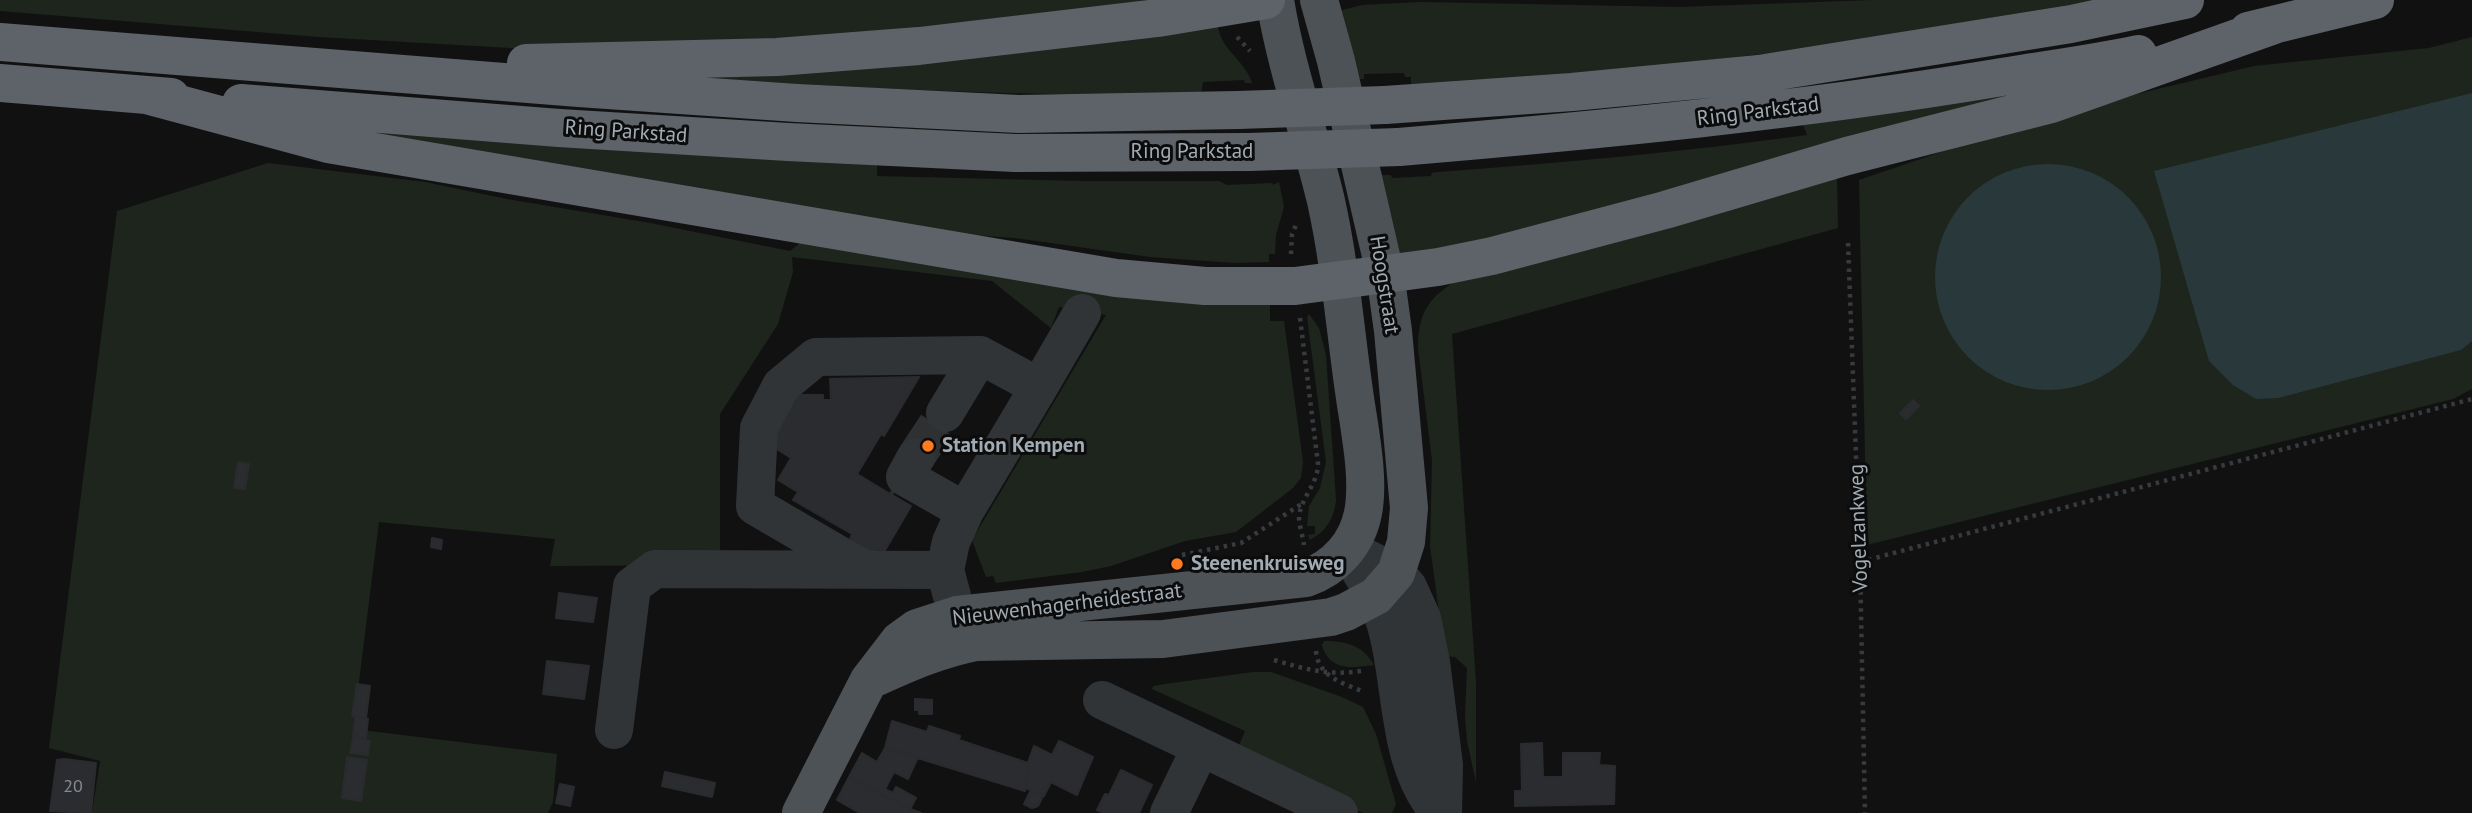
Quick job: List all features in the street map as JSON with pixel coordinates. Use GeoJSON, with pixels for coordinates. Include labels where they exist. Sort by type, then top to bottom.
{"type":"FeatureCollection","features":[{"type":"Feature","properties":{"kind":"highway"},"geometry":{"type":"LineString","coordinates":[[338,68],[777,57],[919,46],[1266,0]]}},
{"type":"Feature","properties":{"kind":"highway","name":"Ring Parkstad"},"geometry":{"type":"LineString","coordinates":[[0,42],[579,88],[1019,114],[1238,110],[1385,105],[1572,92],[1759,74],[2071,24],[2185,0]]}},
{"type":"Feature","properties":{"kind":"highway","name":"Ring Parkstad"},"geometry":{"type":"LineString","coordinates":[[0,83],[559,128],[1015,153],[1249,152],[1398,147],[1591,131],[1775,111],[1945,86],[2117,58],[2274,25],[2375,0]]}},
{"type":"Feature","properties":{"kind":"highway"},"geometry":{"type":"LineString","coordinates":[[146,95],[328,144],[1116,278],[1205,286],[1295,285],[1438,267],[1558,239],[1847,156],[2051,104],[2274,25]]}},
{"type":"Feature","properties":{"kind":"main road","name":"Hoogstraat"},"geometry":{"type":"LineString","coordinates":[[1275,0],[1281,36],[1326,205],[1339,281],[1364,473],[1363,512],[1348,549]]}},
{"type":"Feature","properties":{"kind":"main road","name":"Hoogstraat"},"geometry":{"type":"LineString","coordinates":[[1319,0],[1336,61],[1385,273],[1393,331],[1409,508],[1406,541],[1386,585]]}},
{"type":"Feature","properties":{"kind":"main road","name":"Nieuwenhagerheidestraat"},"geometry":{"type":"LineString","coordinates":[[801,813],[869,680],[924,655],[949,647],[961,630],[1306,578],[1331,566],[1348,549]]}},
{"type":"Feature","properties":{"kind":"main road","name":"Nieuwenhagerheidestraat"},"geometry":{"type":"LineString","coordinates":[[961,630],[1010,641],[1163,639],[1311,621],[1346,612],[1386,585]]}},
{"type":"Feature","properties":{"kind":"street"},"geometry":{"type":"LineString","coordinates":[[961,630],[945,570],[951,542],[965,511],[1082,313]]}},
{"type":"Feature","properties":{"kind":"street"},"geometry":{"type":"LineString","coordinates":[[864,570],[755,506],[759,428],[781,386],[816,357],[980,355],[1039,387]]}},
{"type":"Feature","properties":{"kind":"street"},"geometry":{"type":"LineString","coordinates":[[945,413],[980,355]]}},
{"type":"Feature","properties":{"kind":"street"},"geometry":{"type":"LineString","coordinates":[[916,457],[905,477],[965,511]]}},
{"type":"Feature","properties":{"kind":"street"},"geometry":{"type":"LineString","coordinates":[[1348,549],[1386,585],[1388,631],[1414,774],[1426,798],[1441,813]]}},
{"type":"Feature","properties":{"kind":"street"},"geometry":{"type":"LineString","coordinates":[[614,730],[632,586],[655,569],[945,570]]}},
{"type":"Feature","properties":{"kind":"street"},"geometry":{"type":"LineString","coordinates":[[1102,700],[1339,813]]}},
{"type":"Feature","properties":{"kind":"street"},"geometry":{"type":"LineString","coordinates":[[1169,813],[1201,747]]}},
{"type":"Feature","properties":{"kind":"path"},"geometry":{"type":"LineString","coordinates":[[1227,7],[1233,31],[1255,55]]}},
{"type":"Feature","properties":{"kind":"path"},"geometry":{"type":"LineString","coordinates":[[1296,224],[1290,244],[1318,464],[1316,481],[1303,503],[1299,517],[1306,578]]}},
{"type":"Feature","properties":{"kind":"path","name":"Vogelzankweg"},"geometry":{"type":"LineString","coordinates":[[1848,243],[1860,562],[1865,813]]}},
{"type":"Feature","properties":{"kind":"path"},"geometry":{"type":"LineString","coordinates":[[1860,562],[2472,399]]}},
{"type":"Feature","properties":{"kind":"path"},"geometry":{"type":"LineString","coordinates":[[1311,621],[1318,663],[1324,673]]}},
{"type":"Feature","properties":{"kind":"shaded area"},"geometry":{"type":"Polygon","coordinates":[[[0,0],[1184,0],[931,36],[545,50],[319,37],[0,11],[0,0]]]}},
{"type":"Feature","properties":{"kind":"shaded area"},"geometry":{"type":"Polygon","coordinates":[[[1873,0],[2098,0],[1797,50],[1606,72],[1411,86],[1411,77],[1405,77],[1404,73],[1364,74],[1364,79],[1351,79],[1331,13],[1362,5],[1421,2],[1679,7],[1873,0]]]}},
{"type":"Feature","properties":{"kind":"shaded area"},"geometry":{"type":"Polygon","coordinates":[[[1218,27],[1224,43],[1249,75],[1252,83],[1245,83],[1244,80],[1203,82],[1201,94],[1130,95],[916,90],[631,75],[1218,27]]]}},
{"type":"Feature","properties":{"kind":"shaded area"},"geometry":{"type":"Polygon","coordinates":[[[2472,37],[2472,389],[2453,399],[1867,545],[1859,180],[2049,115],[2254,66],[2429,48],[2472,37]]]}},
{"type":"Feature","properties":{"kind":"shaded area"},"geometry":{"type":"Polygon","coordinates":[[[2046,88],[1614,215],[1395,259],[1376,175],[1391,175],[1392,178],[1431,176],[1432,173],[1438,172],[1761,141],[1807,135],[1803,125],[2046,88]]]}},
{"type":"Feature","properties":{"kind":"shaded area"},"geometry":{"type":"Polygon","coordinates":[[[2472,93],[2472,341],[2461,350],[2278,398],[2256,399],[2233,385],[2209,361],[2154,171],[2472,93]]]}},
{"type":"Feature","properties":{"kind":"shaded area"},"geometry":{"type":"Polygon","coordinates":[[[331,127],[877,165],[877,176],[1219,181],[1227,185],[1273,185],[1279,182],[1284,207],[1276,235],[1275,254],[1269,254],[1269,262],[1234,263],[1150,257],[1015,238],[942,233],[331,127]]]}},
{"type":"Feature","properties":{"kind":"shaded area"},"geometry":{"type":"Polygon","coordinates":[[[268,163],[425,182],[790,251],[810,235],[1270,297],[1270,321],[1284,321],[1303,462],[1301,478],[1293,488],[1236,532],[1185,541],[1111,566],[996,583],[993,576],[986,577],[972,540],[1106,315],[1059,307],[1051,328],[992,281],[792,257],[793,272],[778,324],[720,414],[720,565],[550,566],[555,539],[379,522],[353,729],[557,754],[553,802],[548,813],[92,813],[100,761],[49,748],[117,211],[268,163]]]}},
{"type":"Feature","properties":{"kind":"shaded area"},"geometry":{"type":"Polygon","coordinates":[[[2048,164],[2070,166],[2091,173],[2111,183],[2128,197],[2142,214],[2152,234],[2159,255],[2159,299],[2152,320],[2142,340],[2128,357],[2111,371],[2091,381],[2070,388],[2048,390],[2026,388],[2005,381],[1985,371],[1968,357],[1954,340],[1944,320],[1937,299],[1935,277],[1937,255],[1944,234],[1954,214],[1968,197],[1985,183],[2005,173],[2026,166],[2048,164]]]}},
{"type":"Feature","properties":{"kind":"shaded area"},"geometry":{"type":"Polygon","coordinates":[[[1837,174],[1838,228],[1452,334],[1476,682],[1476,782],[1465,717],[1467,668],[1455,657],[1445,656],[1430,546],[1432,460],[1418,348],[1421,323],[1429,304],[1444,289],[1465,275],[1837,174]]]}},
{"type":"Feature","properties":{"kind":"shaded area"},"geometry":{"type":"Polygon","coordinates":[[[1309,314],[1319,328],[1326,355],[1336,500],[1328,524],[1310,540],[1308,535],[1315,534],[1315,526],[1307,526],[1309,506],[1320,488],[1326,462],[1307,317],[1309,314]]]}},
{"type":"Feature","properties":{"kind":"shaded area"},"geometry":{"type":"Polygon","coordinates":[[[1324,641],[1353,646],[1370,658],[1374,665],[1350,667],[1336,664],[1325,653],[1322,645],[1324,641]]]}},
{"type":"Feature","properties":{"kind":"shaded area"},"geometry":{"type":"Polygon","coordinates":[[[1253,672],[1271,672],[1363,707],[1376,734],[1396,804],[1392,813],[1363,813],[1236,753],[1245,731],[1152,689],[1153,686],[1253,672]]]}},
{"type":"Feature","properties":{"kind":"building"},"geometry":{"type":"Polygon","coordinates":[[[919,377],[884,436],[881,434],[857,474],[890,494],[892,490],[892,495],[911,506],[884,552],[878,549],[874,556],[849,542],[852,534],[793,500],[798,492],[778,480],[791,458],[777,449],[777,427],[796,395],[823,395],[823,400],[831,400],[830,379],[919,377]]]}},
{"type":"Feature","properties":{"kind":"building"},"geometry":{"type":"Polygon","coordinates":[[[1913,400],[1919,406],[1906,419],[1900,413],[1913,400]]]}},
{"type":"Feature","properties":{"kind":"building"},"geometry":{"type":"Polygon","coordinates":[[[238,462],[249,464],[245,489],[234,488],[238,462]]]}},
{"type":"Feature","properties":{"kind":"building"},"geometry":{"type":"Polygon","coordinates":[[[432,538],[442,540],[441,549],[431,547],[432,538]]]}},
{"type":"Feature","properties":{"kind":"building"},"geometry":{"type":"Polygon","coordinates":[[[559,593],[597,598],[593,622],[556,618],[559,593]]]}},
{"type":"Feature","properties":{"kind":"building"},"geometry":{"type":"Polygon","coordinates":[[[547,661],[589,666],[584,699],[543,694],[547,661]]]}},
{"type":"Feature","properties":{"kind":"building"},"geometry":{"type":"Polygon","coordinates":[[[357,684],[370,686],[366,718],[352,716],[357,684]]]}},
{"type":"Feature","properties":{"kind":"building"},"geometry":{"type":"Polygon","coordinates":[[[915,699],[932,700],[932,714],[919,714],[919,710],[915,710],[915,699]]]}},
{"type":"Feature","properties":{"kind":"building"},"geometry":{"type":"Polygon","coordinates":[[[355,718],[368,719],[366,738],[353,736],[355,718]]]}},
{"type":"Feature","properties":{"kind":"building"},"geometry":{"type":"Polygon","coordinates":[[[892,721],[927,732],[929,726],[960,736],[959,740],[1028,763],[1025,791],[885,748],[892,721]]]}},
{"type":"Feature","properties":{"kind":"building"},"geometry":{"type":"Polygon","coordinates":[[[353,738],[370,741],[368,755],[350,753],[353,738]]]}},
{"type":"Feature","properties":{"kind":"building"},"geometry":{"type":"Polygon","coordinates":[[[1059,741],[1093,757],[1077,795],[1051,782],[1044,796],[1026,788],[1028,763],[1034,746],[1052,755],[1059,741]]]}},
{"type":"Feature","properties":{"kind":"building"},"geometry":{"type":"Polygon","coordinates":[[[1542,743],[1543,777],[1563,777],[1563,753],[1600,753],[1599,765],[1615,766],[1614,804],[1515,806],[1515,791],[1522,791],[1521,744],[1542,743]]]}},
{"type":"Feature","properties":{"kind":"building"},"geometry":{"type":"Polygon","coordinates":[[[885,748],[918,757],[908,779],[894,772],[885,789],[893,793],[896,787],[916,798],[910,809],[849,777],[862,753],[877,762],[885,748]]]}},
{"type":"Feature","properties":{"kind":"building"},"geometry":{"type":"Polygon","coordinates":[[[347,757],[367,760],[361,801],[342,798],[347,757]]]}},
{"type":"Feature","properties":{"kind":"building"},"geometry":{"type":"Polygon","coordinates":[[[57,760],[96,763],[91,813],[50,811],[57,760]]]}},
{"type":"Feature","properties":{"kind":"building"},"geometry":{"type":"Polygon","coordinates":[[[1121,770],[1152,785],[1139,813],[1104,813],[1097,810],[1105,794],[1109,795],[1121,770]]]}},
{"type":"Feature","properties":{"kind":"building"},"geometry":{"type":"Polygon","coordinates":[[[665,772],[715,783],[712,797],[662,786],[665,772]]]}},
{"type":"Feature","properties":{"kind":"building"},"geometry":{"type":"Polygon","coordinates":[[[849,777],[921,813],[860,813],[837,800],[849,777]]]}},
{"type":"Feature","properties":{"kind":"building"},"geometry":{"type":"Polygon","coordinates":[[[560,784],[574,787],[570,806],[556,803],[560,784]]]}},
{"type":"Feature","properties":{"kind":"building"},"geometry":{"type":"Polygon","coordinates":[[[1031,790],[1043,796],[1038,806],[1032,808],[1024,804],[1031,790]]]}},
{"type":"Feature","properties":{"kind":"tunnel"},"geometry":{"type":"LineString","coordinates":[[916,457],[945,413]]}},
{"type":"Feature","properties":{"kind":"place","name":"Station Kempen"},"geometry":{"type":"Point","coordinates":[928,446]}},
{"type":"Feature","properties":{"kind":"place","name":"Steenenkruisweg"},"geometry":{"type":"Point","coordinates":[1177,564]}}]}
